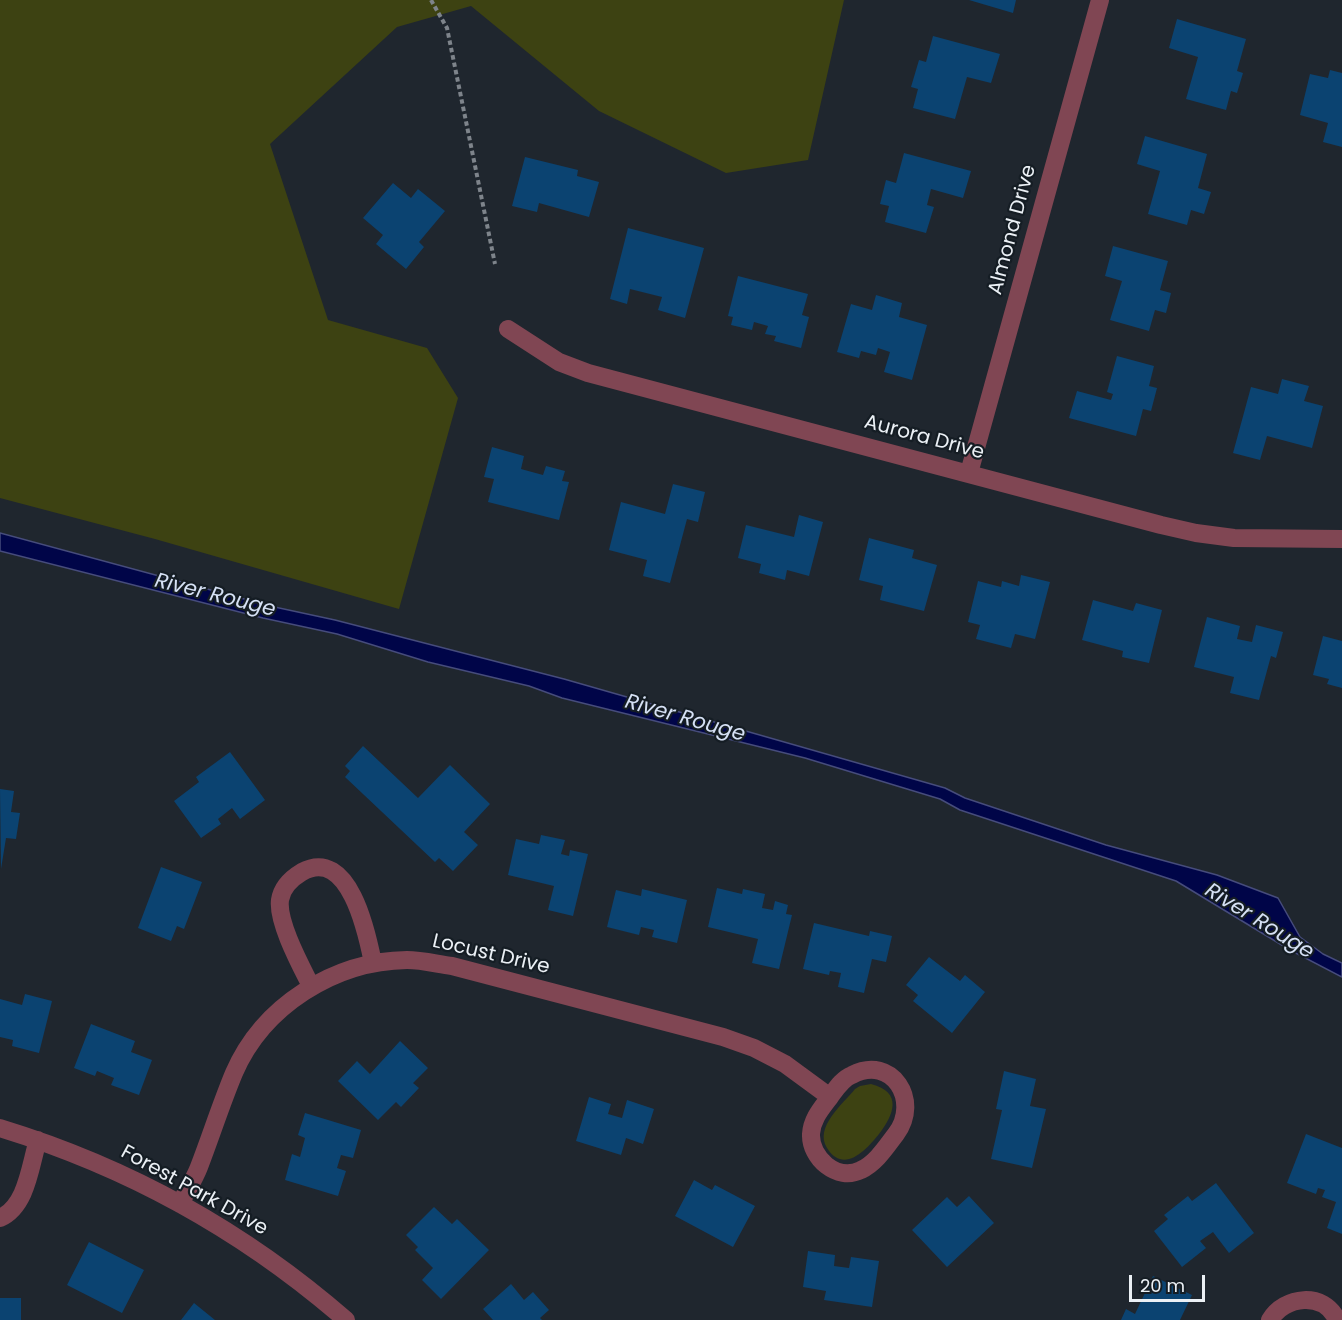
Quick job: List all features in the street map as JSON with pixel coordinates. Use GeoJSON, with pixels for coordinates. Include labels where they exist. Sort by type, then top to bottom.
{"type":"FeatureCollection","features":[{"type":"Feature","properties":{"kind":"street","name":"Almond Drive"},"geometry":{"type":"LineString","coordinates":[[969,473],[1100,0]]}},
{"type":"Feature","properties":{"kind":"street","name":"Aurora Drive"},"geometry":{"type":"LineString","coordinates":[[508,329],[559,362],[588,373],[1196,533],[1234,538],[1342,539]]}},
{"type":"Feature","properties":{"kind":"street"},"geometry":{"type":"LineString","coordinates":[[311,986],[296,956],[281,915],[280,899],[285,887],[294,877],[307,870],[320,868],[333,871],[346,882],[367,933],[373,963]]}},
{"type":"Feature","properties":{"kind":"street","name":"Locust Drive"},"geometry":{"type":"LineString","coordinates":[[180,1204],[198,1170],[234,1072],[249,1045],[268,1020],[311,986],[351,968],[373,963],[408,960],[452,966],[723,1037],[754,1048],[785,1064],[830,1097]]}},
{"type":"Feature","properties":{"kind":"street"},"geometry":{"type":"LineString","coordinates":[[870,1070],[890,1076],[902,1088],[906,1099],[906,1111],[898,1132],[874,1161],[859,1171],[849,1173],[829,1168],[816,1153],[812,1143],[813,1123],[816,1115],[830,1097],[851,1075],[870,1070]]}},
{"type":"Feature","properties":{"kind":"street","name":"Forest Park Drive"},"geometry":{"type":"LineString","coordinates":[[0,1128],[82,1156],[135,1179],[227,1231],[273,1263],[346,1320]]}},
{"type":"Feature","properties":{"kind":"street"},"geometry":{"type":"LineString","coordinates":[[0,1218],[9,1214],[21,1198],[38,1140]]}},
{"type":"Feature","properties":{"kind":"street"},"geometry":{"type":"LineString","coordinates":[[1270,1320],[1288,1302],[1310,1300],[1324,1305],[1337,1320]]}},
{"type":"Feature","properties":{"kind":"path"},"geometry":{"type":"LineString","coordinates":[[431,0],[447,28],[495,264]]}},
{"type":"Feature","properties":{"kind":"green space"},"geometry":{"type":"Polygon","coordinates":[[[0,0],[844,0],[808,160],[726,173],[599,111],[471,6],[397,27],[270,144],[328,320],[427,348],[458,398],[399,609],[155,539],[0,498],[0,0]]]}},
{"type":"Feature","properties":{"kind":"green space"},"geometry":{"type":"Polygon","coordinates":[[[871,1084],[881,1088],[892,1098],[893,1105],[889,1119],[879,1134],[855,1157],[841,1159],[834,1156],[824,1140],[827,1124],[855,1089],[871,1084]]]}},
{"type":"Feature","properties":{"kind":"water","name":"River Rouge"},"geometry":{"type":"Polygon","coordinates":[[[0,533],[270,606],[335,620],[564,679],[945,788],[965,798],[1106,845],[1217,875],[1278,898],[1300,937],[1323,954],[1342,963],[1342,977],[1290,950],[1176,881],[960,810],[940,799],[805,758],[562,698],[529,686],[428,662],[337,634],[263,618],[0,551],[0,533]]]}},
{"type":"Feature","properties":{"kind":"building"},"geometry":{"type":"Polygon","coordinates":[[[969,0],[1016,0],[1013,13],[969,0]]]}},
{"type":"Feature","properties":{"kind":"building"},"geometry":{"type":"Polygon","coordinates":[[[1177,19],[1246,39],[1237,71],[1243,73],[1237,93],[1231,91],[1226,110],[1186,99],[1198,57],[1169,48],[1177,19]]]}},
{"type":"Feature","properties":{"kind":"building"},"geometry":{"type":"Polygon","coordinates":[[[933,36],[1000,54],[991,83],[967,77],[955,119],[913,108],[918,89],[911,87],[919,60],[926,62],[933,36]]]}},
{"type":"Feature","properties":{"kind":"building"},"geometry":{"type":"Polygon","coordinates":[[[1330,70],[1342,73],[1342,147],[1323,142],[1328,123],[1300,115],[1310,74],[1328,78],[1330,70]]]}},
{"type":"Feature","properties":{"kind":"building"},"geometry":{"type":"Polygon","coordinates":[[[1145,136],[1207,154],[1198,188],[1211,192],[1204,214],[1191,210],[1187,225],[1148,214],[1160,171],[1137,164],[1145,136]]]}},
{"type":"Feature","properties":{"kind":"building"},"geometry":{"type":"Polygon","coordinates":[[[904,153],[971,171],[963,198],[931,189],[927,205],[934,207],[926,233],[885,222],[889,206],[880,204],[886,180],[896,183],[904,153]]]}},
{"type":"Feature","properties":{"kind":"building"},"geometry":{"type":"Polygon","coordinates":[[[525,157],[578,170],[577,176],[599,182],[589,217],[539,203],[537,212],[512,206],[525,157]]]}},
{"type":"Feature","properties":{"kind":"building"},"geometry":{"type":"Polygon","coordinates":[[[393,183],[411,198],[418,189],[445,211],[419,242],[424,247],[406,269],[376,244],[383,235],[363,218],[393,183]]]}},
{"type":"Feature","properties":{"kind":"building"},"geometry":{"type":"Polygon","coordinates":[[[628,228],[704,248],[685,318],[658,310],[662,297],[630,289],[627,304],[610,299],[628,228]]]}},
{"type":"Feature","properties":{"kind":"building"},"geometry":{"type":"Polygon","coordinates":[[[1113,246],[1168,261],[1160,290],[1171,293],[1166,313],[1155,310],[1149,331],[1110,320],[1122,281],[1105,276],[1113,246]]]}},
{"type":"Feature","properties":{"kind":"building"},"geometry":{"type":"Polygon","coordinates":[[[738,276],[808,294],[802,315],[809,317],[801,348],[774,341],[776,336],[765,334],[768,326],[754,322],[752,330],[731,325],[733,317],[728,316],[738,276]]]}},
{"type":"Feature","properties":{"kind":"building"},"geometry":{"type":"Polygon","coordinates":[[[876,295],[902,303],[899,317],[927,325],[912,380],[884,372],[890,352],[878,348],[876,355],[861,351],[859,358],[837,352],[851,304],[872,310],[876,295]]]}},
{"type":"Feature","properties":{"kind":"building"},"geometry":{"type":"Polygon","coordinates":[[[1117,356],[1154,366],[1149,386],[1157,388],[1151,411],[1143,409],[1136,436],[1069,418],[1077,391],[1111,400],[1113,394],[1107,392],[1117,356]]]}},
{"type":"Feature","properties":{"kind":"building"},"geometry":{"type":"Polygon","coordinates":[[[1282,379],[1309,386],[1304,401],[1323,406],[1312,448],[1267,436],[1260,460],[1233,453],[1251,387],[1278,394],[1282,379]]]}},
{"type":"Feature","properties":{"kind":"building"},"geometry":{"type":"Polygon","coordinates":[[[492,447],[524,456],[521,469],[543,475],[546,466],[565,471],[562,481],[569,482],[559,520],[488,502],[494,479],[484,477],[492,447]]]}},
{"type":"Feature","properties":{"kind":"building"},"geometry":{"type":"Polygon","coordinates":[[[673,484],[705,492],[698,522],[687,519],[670,583],[643,576],[647,560],[609,550],[621,502],[665,514],[673,484]]]}},
{"type":"Feature","properties":{"kind":"building"},"geometry":{"type":"Polygon","coordinates":[[[799,515],[823,522],[809,576],[787,570],[785,580],[759,573],[761,564],[738,558],[746,525],[794,537],[799,515]]]}},
{"type":"Feature","properties":{"kind":"building"},"geometry":{"type":"Polygon","coordinates":[[[869,538],[914,550],[912,558],[937,565],[924,611],[880,600],[883,586],[859,580],[869,538]]]}},
{"type":"Feature","properties":{"kind":"building"},"geometry":{"type":"Polygon","coordinates":[[[1021,575],[1050,582],[1035,639],[1015,634],[1011,648],[976,639],[980,625],[968,622],[978,581],[1001,587],[1002,581],[1019,586],[1021,575]]]}},
{"type":"Feature","properties":{"kind":"building"},"geometry":{"type":"Polygon","coordinates":[[[1093,600],[1133,611],[1136,603],[1162,610],[1149,663],[1122,657],[1123,651],[1082,640],[1093,600]]]}},
{"type":"Feature","properties":{"kind":"building"},"geometry":{"type":"Polygon","coordinates":[[[1207,617],[1240,626],[1237,639],[1252,642],[1256,625],[1283,632],[1276,658],[1271,656],[1259,700],[1230,693],[1234,677],[1194,667],[1207,617]]]}},
{"type":"Feature","properties":{"kind":"building"},"geometry":{"type":"Polygon","coordinates":[[[1323,636],[1342,641],[1342,688],[1327,684],[1329,679],[1313,675],[1323,636]]]}},
{"type":"Feature","properties":{"kind":"building"},"geometry":{"type":"Polygon","coordinates":[[[363,746],[418,798],[450,765],[490,804],[464,832],[478,845],[453,871],[439,858],[435,862],[345,777],[350,771],[345,766],[363,746]]]}},
{"type":"Feature","properties":{"kind":"building"},"geometry":{"type":"Polygon","coordinates":[[[230,752],[265,800],[240,819],[232,808],[218,819],[221,824],[201,838],[174,801],[199,782],[196,777],[230,752]]]}},
{"type":"Feature","properties":{"kind":"building"},"geometry":{"type":"Polygon","coordinates":[[[0,789],[14,791],[11,812],[20,813],[16,839],[6,838],[1,869],[0,789]]]}},
{"type":"Feature","properties":{"kind":"building"},"geometry":{"type":"Polygon","coordinates":[[[541,835],[565,840],[561,854],[569,856],[570,850],[588,854],[573,916],[548,910],[554,886],[508,875],[516,839],[539,844],[541,835]]]}},
{"type":"Feature","properties":{"kind":"building"},"geometry":{"type":"Polygon","coordinates":[[[161,867],[202,882],[184,929],[177,926],[171,941],[138,928],[161,867]]]}},
{"type":"Feature","properties":{"kind":"building"},"geometry":{"type":"Polygon","coordinates":[[[717,888],[742,894],[743,889],[765,894],[762,908],[773,910],[775,901],[788,905],[786,914],[792,915],[779,969],[752,963],[758,939],[708,927],[717,888]]]}},
{"type":"Feature","properties":{"kind":"building"},"geometry":{"type":"Polygon","coordinates":[[[642,889],[687,900],[677,943],[652,937],[654,930],[641,927],[639,935],[607,927],[616,890],[641,896],[642,889]]]}},
{"type":"Feature","properties":{"kind":"building"},"geometry":{"type":"Polygon","coordinates":[[[814,923],[869,936],[870,931],[892,936],[886,962],[872,959],[864,993],[838,987],[841,973],[830,971],[829,975],[803,969],[814,923]]]}},
{"type":"Feature","properties":{"kind":"building"},"geometry":{"type":"Polygon","coordinates":[[[929,957],[960,981],[965,975],[985,992],[952,1033],[913,1001],[918,995],[906,985],[929,957]]]}},
{"type":"Feature","properties":{"kind":"building"},"geometry":{"type":"Polygon","coordinates":[[[25,994],[52,1001],[39,1053],[12,1046],[13,1040],[0,1037],[0,999],[22,1005],[25,994]]]}},
{"type":"Feature","properties":{"kind":"building"},"geometry":{"type":"Polygon","coordinates":[[[91,1024],[135,1041],[131,1052],[152,1060],[139,1095],[111,1085],[114,1078],[97,1071],[95,1076],[74,1068],[91,1024]]]}},
{"type":"Feature","properties":{"kind":"building"},"geometry":{"type":"Polygon","coordinates":[[[400,1041],[428,1068],[413,1083],[419,1088],[401,1107],[396,1102],[378,1120],[338,1081],[357,1061],[370,1074],[400,1041]]]}},
{"type":"Feature","properties":{"kind":"building"},"geometry":{"type":"Polygon","coordinates":[[[1004,1071],[1036,1079],[1030,1106],[1046,1109],[1032,1168],[991,1159],[1002,1110],[996,1109],[1004,1071]]]}},
{"type":"Feature","properties":{"kind":"building"},"geometry":{"type":"Polygon","coordinates":[[[589,1097],[611,1104],[608,1114],[622,1118],[627,1100],[654,1109],[643,1144],[626,1138],[621,1155],[576,1141],[589,1097]]]}},
{"type":"Feature","properties":{"kind":"building"},"geometry":{"type":"Polygon","coordinates":[[[305,1113],[361,1130],[353,1158],[341,1155],[337,1168],[346,1171],[338,1196],[285,1180],[292,1154],[300,1157],[305,1138],[298,1135],[305,1113]]]}},
{"type":"Feature","properties":{"kind":"building"},"geometry":{"type":"Polygon","coordinates":[[[1306,1134],[1342,1148],[1342,1234],[1327,1228],[1336,1202],[1322,1197],[1325,1190],[1318,1188],[1316,1194],[1287,1183],[1306,1134]]]}},
{"type":"Feature","properties":{"kind":"building"},"geometry":{"type":"Polygon","coordinates":[[[694,1180],[712,1190],[715,1185],[755,1206],[733,1247],[675,1216],[694,1180]]]}},
{"type":"Feature","properties":{"kind":"building"},"geometry":{"type":"Polygon","coordinates":[[[1216,1183],[1254,1233],[1229,1253],[1213,1232],[1200,1241],[1206,1248],[1182,1267],[1154,1231],[1168,1219],[1164,1215],[1188,1196],[1192,1201],[1216,1183]]]}},
{"type":"Feature","properties":{"kind":"building"},"geometry":{"type":"Polygon","coordinates":[[[969,1196],[994,1223],[947,1267],[912,1230],[947,1197],[957,1207],[969,1196]]]}},
{"type":"Feature","properties":{"kind":"building"},"geometry":{"type":"Polygon","coordinates":[[[434,1207],[452,1224],[457,1219],[489,1250],[441,1299],[422,1280],[433,1268],[415,1250],[418,1247],[406,1235],[434,1207]]]}},
{"type":"Feature","properties":{"kind":"building"},"geometry":{"type":"Polygon","coordinates":[[[89,1242],[144,1270],[122,1313],[67,1285],[89,1242]]]}},
{"type":"Feature","properties":{"kind":"building"},"geometry":{"type":"Polygon","coordinates":[[[808,1251],[835,1255],[834,1266],[849,1268],[851,1257],[879,1261],[872,1307],[824,1300],[826,1291],[803,1287],[808,1251]]]}},
{"type":"Feature","properties":{"kind":"building"},"geometry":{"type":"Polygon","coordinates":[[[1153,1276],[1192,1295],[1180,1320],[1121,1320],[1126,1309],[1135,1314],[1153,1276]]]}},
{"type":"Feature","properties":{"kind":"building"},"geometry":{"type":"Polygon","coordinates":[[[511,1284],[524,1300],[533,1292],[549,1310],[540,1318],[542,1320],[493,1320],[483,1309],[511,1284]]]}},
{"type":"Feature","properties":{"kind":"building"},"geometry":{"type":"Polygon","coordinates":[[[0,1298],[21,1298],[21,1320],[0,1320],[0,1298]]]}},
{"type":"Feature","properties":{"kind":"building"},"geometry":{"type":"Polygon","coordinates":[[[194,1303],[215,1320],[181,1320],[194,1303]]]}}]}
